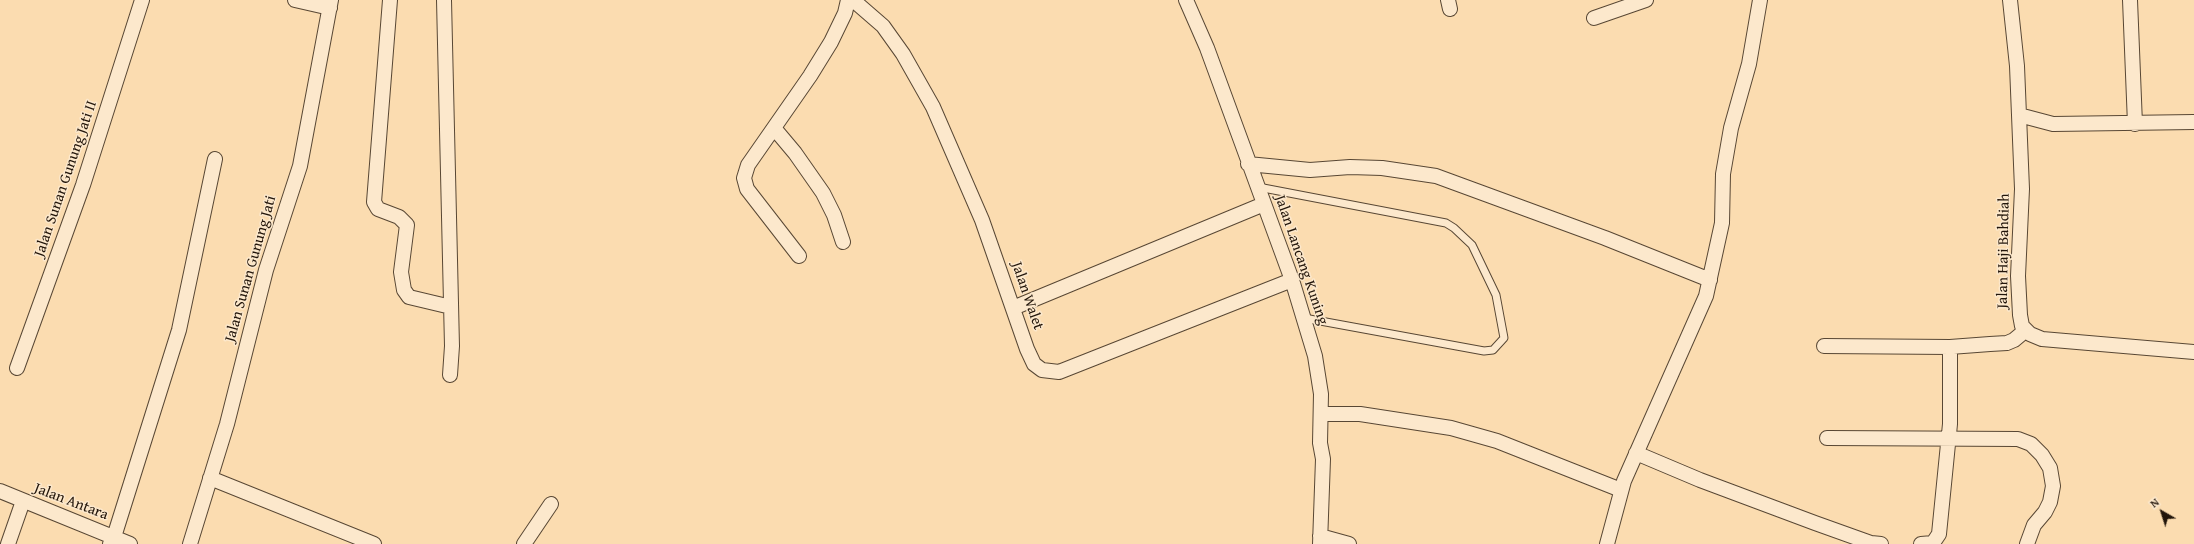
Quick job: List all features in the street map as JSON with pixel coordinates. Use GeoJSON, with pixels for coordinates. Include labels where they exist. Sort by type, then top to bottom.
{"type":"FeatureCollection","features":[{"type":"Feature","properties":{"kind":"street","name":"Jalan Sunan Gunung Jati II"},"geometry":{"type":"LineString","coordinates":[[17,368],[83,185],[142,0]]}},
{"type":"Feature","properties":{"kind":"street"},"geometry":{"type":"LineString","coordinates":[[295,0],[330,4]]}},
{"type":"Feature","properties":{"kind":"street"},"geometry":{"type":"LineString","coordinates":[[390,0],[374,202],[378,209],[400,217],[407,225],[401,272],[404,290],[409,297],[451,307]]}},
{"type":"Feature","properties":{"kind":"street"},"geometry":{"type":"LineString","coordinates":[[444,0],[452,346],[450,375]]}},
{"type":"Feature","properties":{"kind":"street"},"geometry":{"type":"LineString","coordinates":[[799,256],[747,189],[744,178],[748,165],[831,42],[845,13],[848,0]]}},
{"type":"Feature","properties":{"kind":"street","name":"Jalan Walet"},"geometry":{"type":"LineString","coordinates":[[853,0],[883,26],[903,54],[933,107],[982,220],[1034,364],[1042,370],[1059,372],[1292,280]]}},
{"type":"Feature","properties":{"kind":"street","name":"Jalan Lancang Kuning"},"geometry":{"type":"LineString","coordinates":[[1186,0],[1207,48],[1248,164],[1292,280],[1315,356],[1322,414],[1320,443],[1323,459],[1320,540]]}},
{"type":"Feature","properties":{"kind":"street"},"geometry":{"type":"LineString","coordinates":[[1594,18],[1646,0]]}},
{"type":"Feature","properties":{"kind":"street"},"geometry":{"type":"LineString","coordinates":[[1607,544],[1621,490],[1706,296],[1722,223],[1724,174],[1731,128],[1749,64],[1760,0]]}},
{"type":"Feature","properties":{"kind":"street","name":"Jalan Haji Bahdiah"},"geometry":{"type":"LineString","coordinates":[[2010,0],[2019,115],[2022,189],[2018,276],[2020,315],[2022,326],[2026,330]]}},
{"type":"Feature","properties":{"kind":"street"},"geometry":{"type":"LineString","coordinates":[[2130,0],[2135,124]]}},
{"type":"Feature","properties":{"kind":"street","name":"Jalan Sunan Gunung Jati"},"geometry":{"type":"LineString","coordinates":[[190,544],[229,417],[266,270],[300,166],[330,4]]}},
{"type":"Feature","properties":{"kind":"street"},"geometry":{"type":"LineString","coordinates":[[2019,115],[2053,124],[2194,122]]}},
{"type":"Feature","properties":{"kind":"street"},"geometry":{"type":"LineString","coordinates":[[774,128],[795,153],[823,193],[834,215],[843,242]]}},
{"type":"Feature","properties":{"kind":"street"},"geometry":{"type":"LineString","coordinates":[[112,540],[179,330],[215,159]]}},
{"type":"Feature","properties":{"kind":"street"},"geometry":{"type":"LineString","coordinates":[[1248,164],[1310,170],[1350,167],[1382,168],[1436,176],[1562,222],[1710,280]]}},
{"type":"Feature","properties":{"kind":"street"},"geometry":{"type":"LineString","coordinates":[[1013,308],[1264,204]]}},
{"type":"Feature","properties":{"kind":"street"},"geometry":{"type":"LineString","coordinates":[[1824,346],[1950,347],[2007,343],[2014,340],[2026,330],[2030,334],[2042,339],[2194,352]]}},
{"type":"Feature","properties":{"kind":"street"},"geometry":{"type":"LineString","coordinates":[[1921,544],[1933,543],[1939,534],[1948,439],[1951,386],[1950,347]]}},
{"type":"Feature","properties":{"kind":"street"},"geometry":{"type":"LineString","coordinates":[[1322,414],[1360,414],[1451,428],[1497,441],[1621,490]]}},
{"type":"Feature","properties":{"kind":"street"},"geometry":{"type":"LineString","coordinates":[[1827,438],[2018,439],[2031,444],[2042,455],[2050,468],[2053,486],[2050,502],[2045,512],[2034,525],[2027,544]]}},
{"type":"Feature","properties":{"kind":"street"},"geometry":{"type":"LineString","coordinates":[[1636,453],[1700,480],[1815,523],[1871,543],[1881,544]]}},
{"type":"Feature","properties":{"kind":"street"},"geometry":{"type":"LineString","coordinates":[[210,478],[374,544]]}},
{"type":"Feature","properties":{"kind":"street","name":"Jalan Antara"},"geometry":{"type":"LineString","coordinates":[[0,491],[112,540],[130,544]]}},
{"type":"Feature","properties":{"kind":"street"},"geometry":{"type":"LineString","coordinates":[[8,544],[23,501]]}},
{"type":"Feature","properties":{"kind":"street"},"geometry":{"type":"LineString","coordinates":[[524,544],[551,504]]}},
{"type":"Feature","properties":{"kind":"street"},"geometry":{"type":"LineString","coordinates":[[1320,540],[1349,544]]}},
{"type":"Feature","properties":{"kind":"lane"},"geometry":{"type":"LineString","coordinates":[[1257,187],[1446,223],[1454,228],[1472,245],[1496,295],[1504,338],[1493,350],[1484,351],[1304,318]]}}]}
